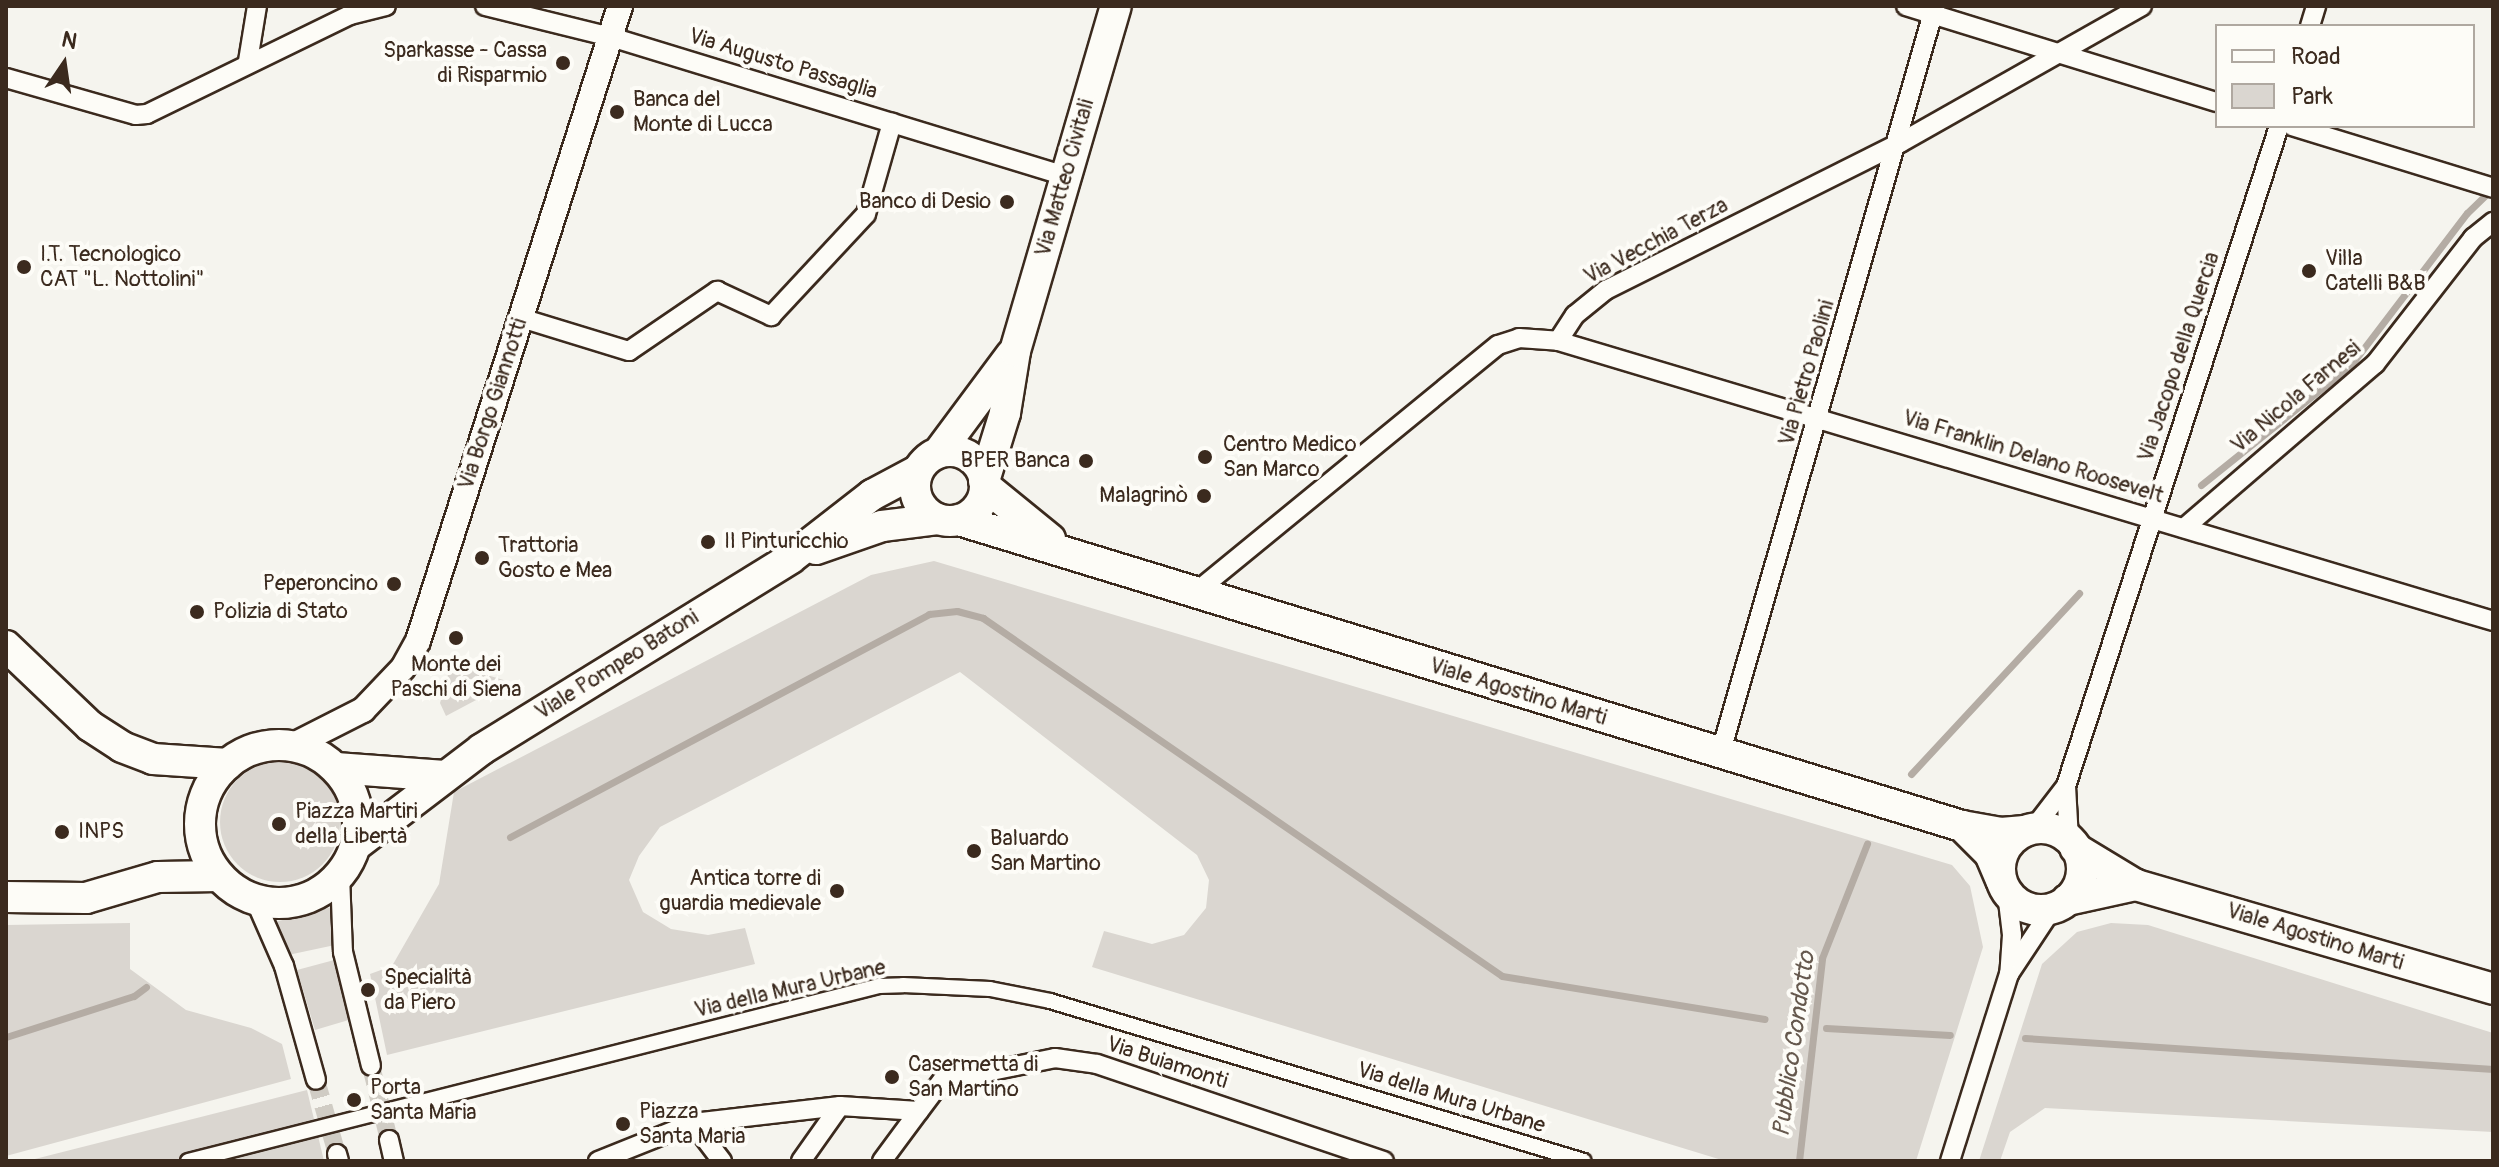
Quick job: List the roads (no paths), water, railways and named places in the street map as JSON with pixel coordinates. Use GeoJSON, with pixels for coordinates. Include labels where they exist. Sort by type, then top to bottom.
{"type":"FeatureCollection","features":[{"type":"Feature","properties":{"kind":"main road","name":"Via Matteo Civitali"},"geometry":{"type":"LineString","coordinates":[[985,484],[1005,413],[1015,351],[1116,6]]}},
{"type":"Feature","properties":{"kind":"main road","name":"Via Matteo Civitali"},"geometry":{"type":"LineString","coordinates":[[928,461],[1015,351]]}},
{"type":"Feature","properties":{"kind":"main road"},"geometry":{"type":"LineString","coordinates":[[970,457],[985,484],[978,507],[949,520],[917,500],[928,461],[970,457]]}},
{"type":"Feature","properties":{"kind":"main road","name":"Viale Pompeo Batoni"},"geometry":{"type":"LineString","coordinates":[[356,845],[445,776],[791,558],[872,495],[928,461]]}},
{"type":"Feature","properties":{"kind":"main road","name":"Viale Agostino Marti"},"geometry":{"type":"LineString","coordinates":[[985,484],[1011,511],[1075,556]]}},
{"type":"Feature","properties":{"kind":"main road","name":"Viale Agostino Marti"},"geometry":{"type":"LineString","coordinates":[[949,520],[1196,592],[1962,826],[2001,833],[2029,830]]}},
{"type":"Feature","properties":{"kind":"main road","name":"Viale Pompeo Batoni"},"geometry":{"type":"LineString","coordinates":[[791,558],[882,526],[949,520]]}},
{"type":"Feature","properties":{"kind":"main road"},"geometry":{"type":"LineString","coordinates":[[6,646],[90,726],[122,747],[168,761],[228,764]]}},
{"type":"Feature","properties":{"kind":"main road"},"geometry":{"type":"LineString","coordinates":[[336,768],[355,801],[356,845],[340,875],[301,900],[255,900],[219,876],[204,851],[200,823],[207,790],[228,764],[258,748],[292,746],[336,768],[445,776]]}},
{"type":"Feature","properties":{"kind":"main road","name":"Viale Agostino Marti"},"geometry":{"type":"LineString","coordinates":[[1962,826],[1990,854],[2004,887]]}},
{"type":"Feature","properties":{"kind":"main road"},"geometry":{"type":"LineString","coordinates":[[2029,830],[2051,830],[2072,844],[2082,872],[2059,905],[2026,908],[2004,887],[2005,848],[2029,830]]}},
{"type":"Feature","properties":{"kind":"main road","name":"Viale Agostino Marti"},"geometry":{"type":"LineString","coordinates":[[2072,844],[2136,885],[2493,989]]}},
{"type":"Feature","properties":{"kind":"main road"},"geometry":{"type":"LineString","coordinates":[[6,897],[86,898],[158,877],[219,876]]}},
{"type":"Feature","properties":{"kind":"main road","name":"Viale Agostino Marti"},"geometry":{"type":"LineString","coordinates":[[2059,905],[2136,885]]}},
{"type":"Feature","properties":{"kind":"street"},"geometry":{"type":"LineString","coordinates":[[248,61],[257,6]]}},
{"type":"Feature","properties":{"kind":"street"},"geometry":{"type":"LineString","coordinates":[[6,78],[136,115],[169,104],[248,61],[350,15],[386,6]]}},
{"type":"Feature","properties":{"kind":"street","name":"Via Augusto Passaglia"},"geometry":{"type":"LineString","coordinates":[[485,6],[611,37],[1066,176]]}},
{"type":"Feature","properties":{"kind":"street","name":"Via Borgo Giannotti"},"geometry":{"type":"LineString","coordinates":[[292,746],[363,710],[403,668],[420,635],[620,6]]}},
{"type":"Feature","properties":{"kind":"street"},"geometry":{"type":"LineString","coordinates":[[1906,6],[1934,10],[2215,101]]}},
{"type":"Feature","properties":{"kind":"street","name":"Via Vecchia Terza"},"geometry":{"type":"LineString","coordinates":[[1558,341],[1575,315],[1606,290],[1900,143],[2065,53],[2142,6]]}},
{"type":"Feature","properties":{"kind":"street","name":"Via Pietro Paolini"},"geometry":{"type":"LineString","coordinates":[[1721,751],[1900,143],[1934,10]]}},
{"type":"Feature","properties":{"kind":"street"},"geometry":{"type":"LineString","coordinates":[[521,318],[629,351],[717,291],[771,316],[866,214],[892,123]]}},
{"type":"Feature","properties":{"kind":"street","name":"Via Jacopo della Quercia"},"geometry":{"type":"LineString","coordinates":[[2029,830],[2066,786],[2278,128]]}},
{"type":"Feature","properties":{"kind":"street"},"geometry":{"type":"LineString","coordinates":[[2299,128],[2493,188]]}},
{"type":"Feature","properties":{"kind":"street","name":"Via Nicola Farnesi"},"geometry":{"type":"LineString","coordinates":[[2184,528],[2375,364],[2473,238],[2493,222]]}},
{"type":"Feature","properties":{"kind":"street"},"geometry":{"type":"LineString","coordinates":[[1196,592],[1498,345],[1519,338],[1558,341]]}},
{"type":"Feature","properties":{"kind":"street","name":"Via Franklin Delano Roosevelt"},"geometry":{"type":"LineString","coordinates":[[1558,341],[2493,621]]}},
{"type":"Feature","properties":{"kind":"street","name":"Via Jacopo della Quercia"},"geometry":{"type":"LineString","coordinates":[[2066,786],[2072,844]]}},
{"type":"Feature","properties":{"kind":"street"},"geometry":{"type":"LineString","coordinates":[[340,875],[343,952],[371,1066]]}},
{"type":"Feature","properties":{"kind":"street"},"geometry":{"type":"LineString","coordinates":[[1950,1161],[2009,974],[2012,935],[2004,887]]}},
{"type":"Feature","properties":{"kind":"street"},"geometry":{"type":"LineString","coordinates":[[255,900],[284,966],[316,1080]]}},
{"type":"Feature","properties":{"kind":"street"},"geometry":{"type":"LineString","coordinates":[[2009,974],[2059,905]]}},
{"type":"Feature","properties":{"kind":"street","name":"Via della Mura Urbane"},"geometry":{"type":"LineString","coordinates":[[188,1161],[851,993],[903,985],[990,989],[1050,1001],[1584,1161]]}},
{"type":"Feature","properties":{"kind":"street","name":"Via Buiamonti"},"geometry":{"type":"LineString","coordinates":[[882,1161],[942,1081],[1055,1058],[1097,1064],[1384,1161]]}},
{"type":"Feature","properties":{"kind":"street"},"geometry":{"type":"LineString","coordinates":[[598,1161],[693,1123],[840,1106],[919,1111]]}},
{"type":"Feature","properties":{"kind":"street"},"geometry":{"type":"LineString","coordinates":[[801,1161],[840,1106]]}},
{"type":"Feature","properties":{"kind":"street"},"geometry":{"type":"LineString","coordinates":[[693,1123],[722,1161]]}},
{"type":"Feature","properties":{"kind":"street"},"geometry":{"type":"LineString","coordinates":[[389,1140],[394,1161]]}},
{"type":"Feature","properties":{"kind":"street"},"geometry":{"type":"LineString","coordinates":[[625,1161],[637,1145]]}},
{"type":"Feature","properties":{"kind":"waterway","name":"Pubblico Condotto"},"geometry":{"type":"LineString","coordinates":[[2201,485],[2351,365],[2467,213],[2491,190]]}},
{"type":"Feature","properties":{"kind":"waterway","name":"Pubblico Condotto"},"geometry":{"type":"LineString","coordinates":[[1911,774],[2079,593]]}},
{"type":"Feature","properties":{"kind":"waterway"},"geometry":{"type":"LineString","coordinates":[[510,837],[929,614],[957,611],[983,618],[1502,976],[1765,1019]]}},
{"type":"Feature","properties":{"kind":"waterway","name":"Pubblico Condotto"},"geometry":{"type":"LineString","coordinates":[[1799,1161],[1822,958],[1867,844]]}},
{"type":"Feature","properties":{"kind":"waterway"},"geometry":{"type":"LineString","coordinates":[[6,1037],[134,996],[146,987]]}},
{"type":"Feature","properties":{"kind":"waterway"},"geometry":{"type":"LineString","coordinates":[[1826,1028],[1950,1035]]}},
{"type":"Feature","properties":{"kind":"waterway"},"geometry":{"type":"LineString","coordinates":[[2025,1038],[2493,1069]]}},
{"type":"Feature","properties":{"kind":"tunnel"},"geometry":{"type":"LineString","coordinates":[[371,1066],[389,1140]]}},
{"type":"Feature","properties":{"kind":"tunnel"},"geometry":{"type":"LineString","coordinates":[[316,1080],[337,1154]]}},
{"type":"Feature","properties":{"kind":"place","name":"Sparkasse - Cassa di Risparmio"},"geometry":{"type":"Point","coordinates":[563,63]}},
{"type":"Feature","properties":{"kind":"place","name":"Banca del Monte di Lucca"},"geometry":{"type":"Point","coordinates":[617,112]}},
{"type":"Feature","properties":{"kind":"place","name":"Banco di Desio"},"geometry":{"type":"Point","coordinates":[1007,202]}},
{"type":"Feature","properties":{"kind":"place","name":"I.T. Tecnologico CAT \"L. Nottolini\""},"geometry":{"type":"Point","coordinates":[24,267]}},
{"type":"Feature","properties":{"kind":"place","name":"Villa Catelli B&B"},"geometry":{"type":"Point","coordinates":[2309,271]}},
{"type":"Feature","properties":{"kind":"place","name":"Centro Medico San Marco"},"geometry":{"type":"Point","coordinates":[1205,457]}},
{"type":"Feature","properties":{"kind":"place","name":"BPER Banca"},"geometry":{"type":"Point","coordinates":[1086,461]}},
{"type":"Feature","properties":{"kind":"place","name":"Malagrinò"},"geometry":{"type":"Point","coordinates":[1204,496]}},
{"type":"Feature","properties":{"kind":"place","name":"Il Pinturicchio"},"geometry":{"type":"Point","coordinates":[708,542]}},
{"type":"Feature","properties":{"kind":"place","name":"Trattoria Gosto e Mea"},"geometry":{"type":"Point","coordinates":[482,558]}},
{"type":"Feature","properties":{"kind":"place","name":"Peperoncino"},"geometry":{"type":"Point","coordinates":[394,584]}},
{"type":"Feature","properties":{"kind":"place","name":"Polizia di Stato"},"geometry":{"type":"Point","coordinates":[197,612]}},
{"type":"Feature","properties":{"kind":"place","name":"Monte dei Paschi di Siena"},"geometry":{"type":"Point","coordinates":[456,638]}},
{"type":"Feature","properties":{"kind":"place","name":"Piazza Martiri della Libertà"},"geometry":{"type":"Point","coordinates":[279,824]}},
{"type":"Feature","properties":{"kind":"place","name":"INPS"},"geometry":{"type":"Point","coordinates":[62,832]}},
{"type":"Feature","properties":{"kind":"place","name":"Baluardo San Martino"},"geometry":{"type":"Point","coordinates":[974,851]}},
{"type":"Feature","properties":{"kind":"place","name":"Antica torre di guardia medievale"},"geometry":{"type":"Point","coordinates":[837,891]}},
{"type":"Feature","properties":{"kind":"place","name":"Specialità da Piero"},"geometry":{"type":"Point","coordinates":[368,990]}},
{"type":"Feature","properties":{"kind":"place","name":"Casermetta di San Martino"},"geometry":{"type":"Point","coordinates":[892,1077]}},
{"type":"Feature","properties":{"kind":"place","name":"Porta Santa Maria"},"geometry":{"type":"Point","coordinates":[354,1100]}},
{"type":"Feature","properties":{"kind":"place","name":"Piazza Santa Maria"},"geometry":{"type":"Point","coordinates":[623,1124]}}]}
